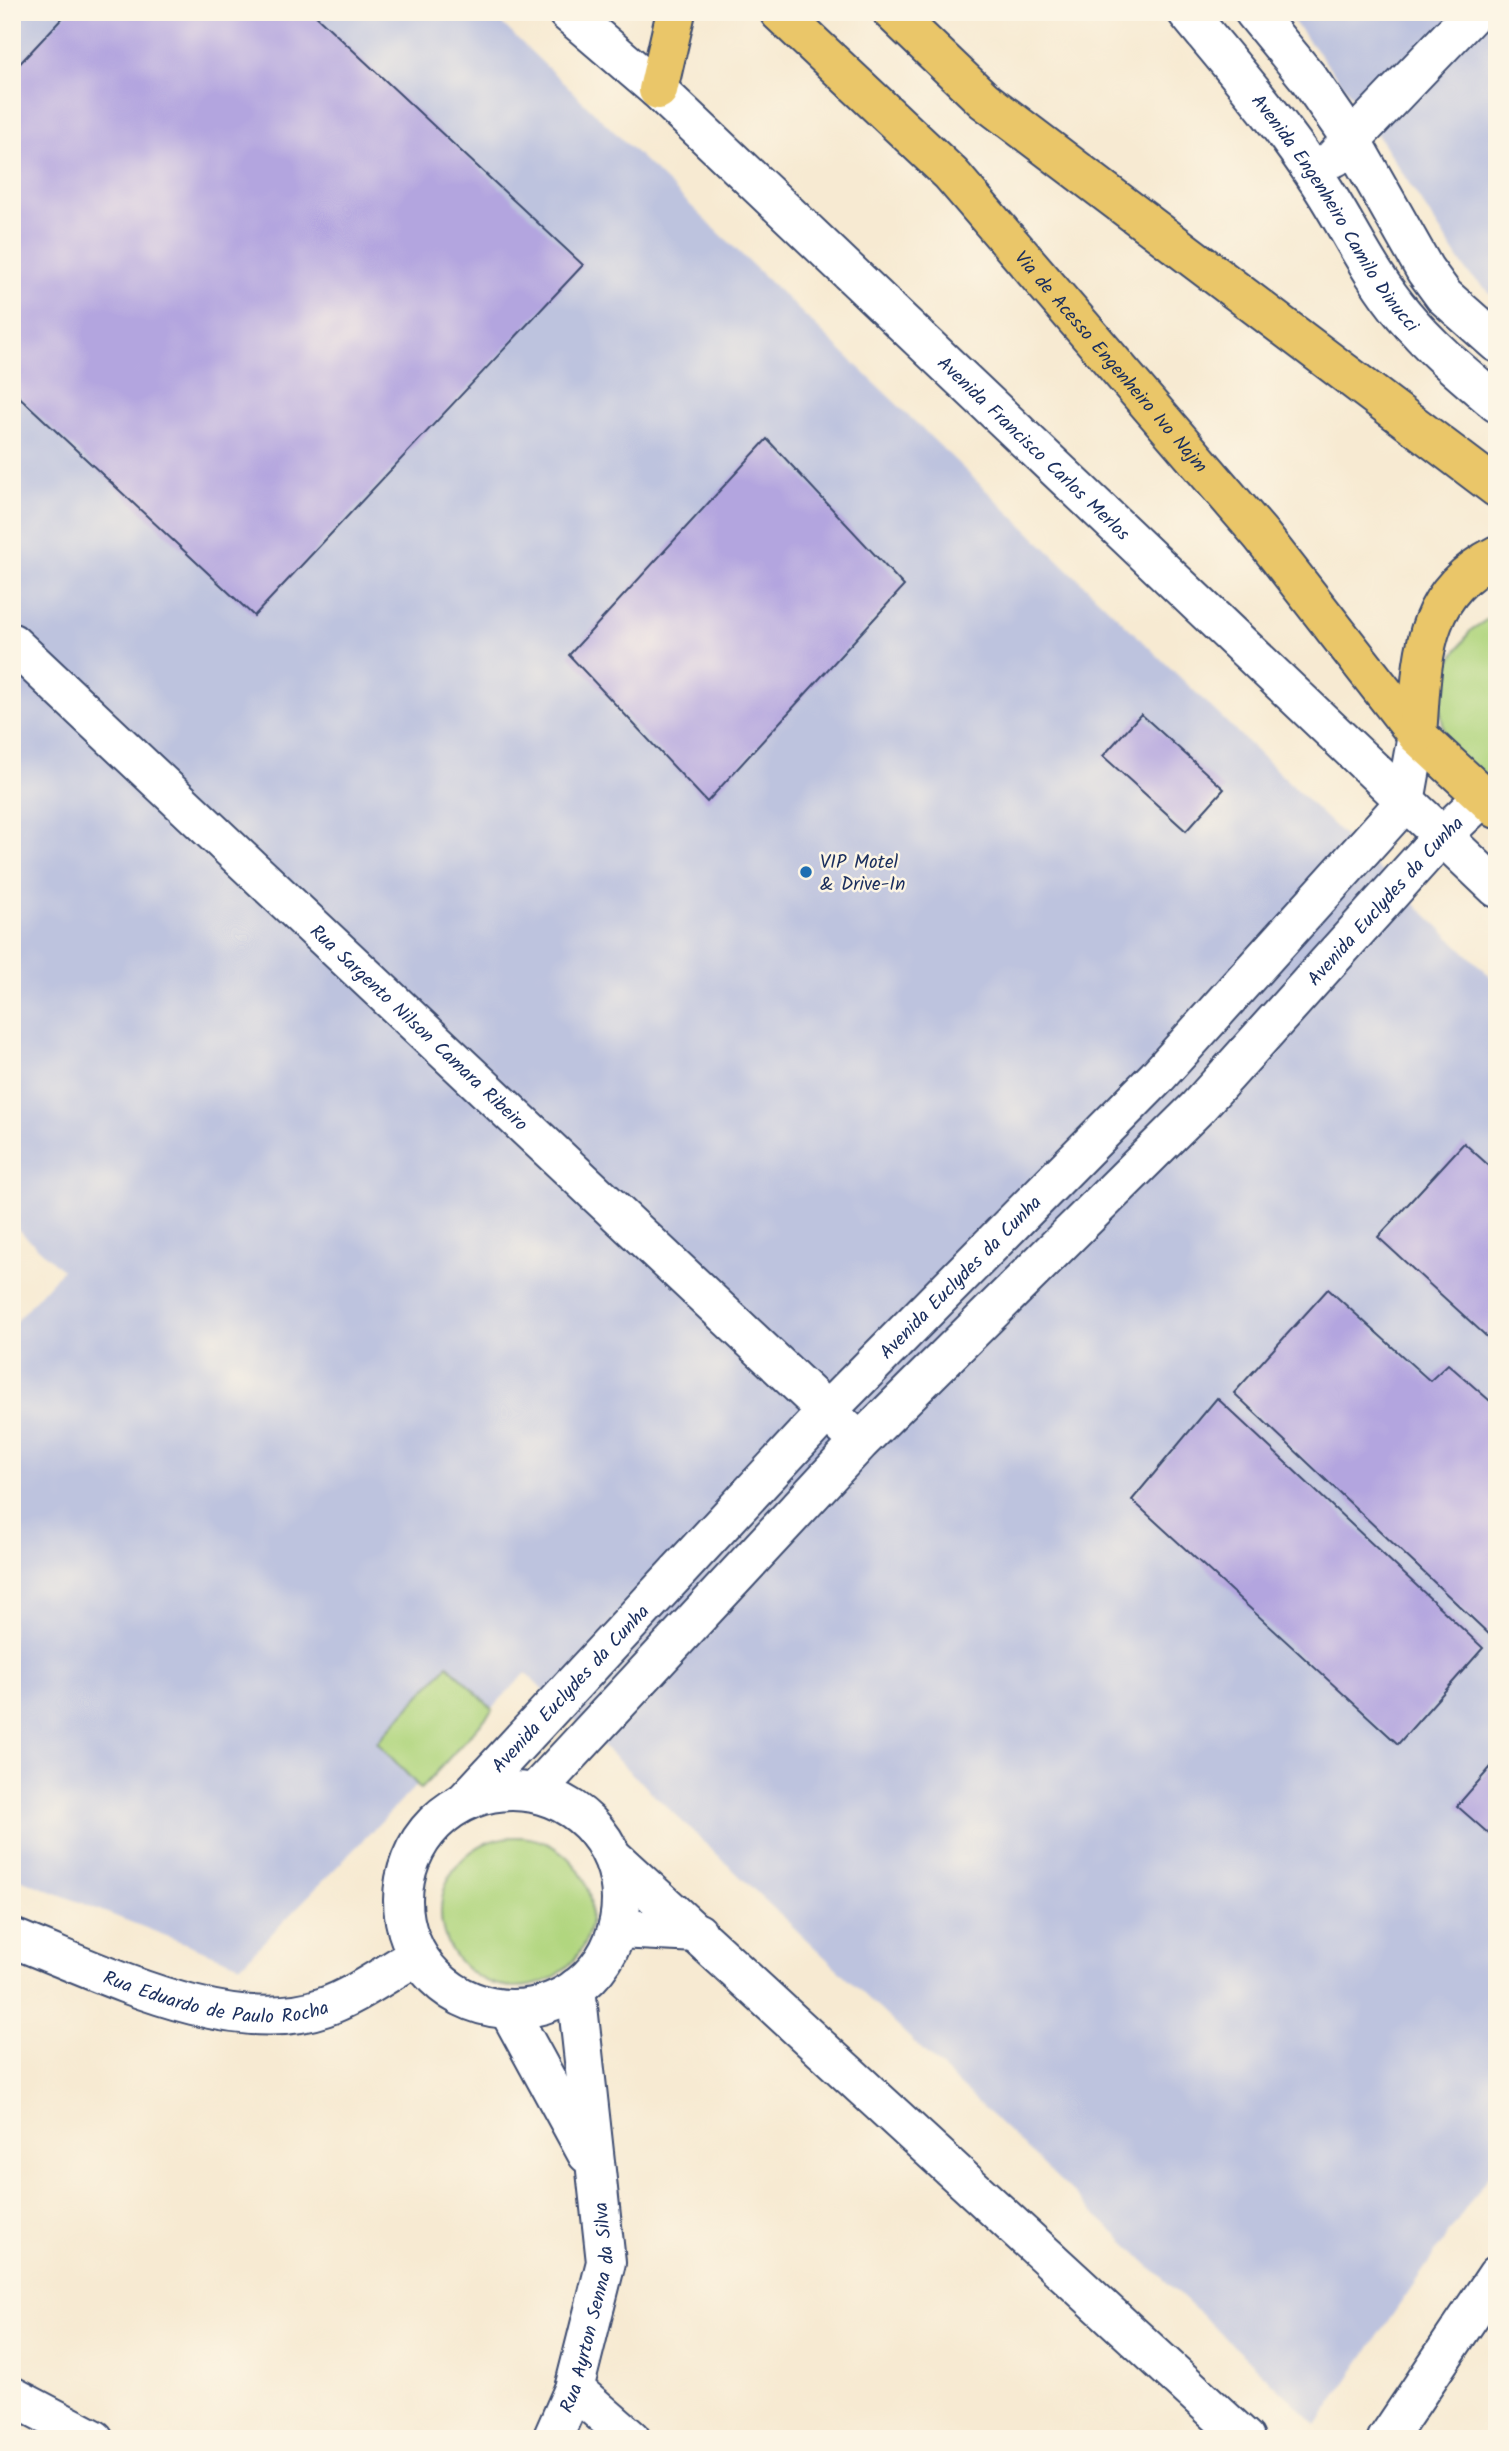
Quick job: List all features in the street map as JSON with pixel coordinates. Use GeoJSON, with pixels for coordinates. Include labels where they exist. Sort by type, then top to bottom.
{"type":"FeatureCollection","features":[{"type":"Feature","properties":{"kind":"main road"},"geometry":{"type":"LineString","coordinates":[[658,90],[676,12]]}},
{"type":"Feature","properties":{"kind":"main road","name":"Via de Acesso Engenheiro Ivo Najm"},"geometry":{"type":"LineString","coordinates":[[779,12],[951,174],[1261,535],[1417,735],[1490,804]]}},
{"type":"Feature","properties":{"kind":"main road"},"geometry":{"type":"LineString","coordinates":[[892,12],[984,100],[1497,488]]}},
{"type":"Feature","properties":{"kind":"main road"},"geometry":{"type":"LineString","coordinates":[[1417,735],[1426,639],[1438,605],[1470,569],[1497,555]]}},
{"type":"Feature","properties":{"kind":"street","name":"Avenida Francisco Carlos Merlos"},"geometry":{"type":"LineString","coordinates":[[566,12],[658,90],[1497,888]]}},
{"type":"Feature","properties":{"kind":"street","name":"Avenida Engenheiro Camilo Dinucci"},"geometry":{"type":"LineString","coordinates":[[1187,12],[1263,103],[1316,177],[1376,277],[1402,314],[1433,348],[1497,403]]}},
{"type":"Feature","properties":{"kind":"street","name":"Avenida Engenheiro Camilo Dinucci"},"geometry":{"type":"LineString","coordinates":[[1254,12],[1309,79],[1352,141],[1425,270],[1444,296],[1497,343]]}},
{"type":"Feature","properties":{"kind":"street"},"geometry":{"type":"LineString","coordinates":[[1316,177],[1474,12]]}},
{"type":"Feature","properties":{"kind":"street","name":"Rua Sargento Nilson Camara Ribeiro"},"geometry":{"type":"LineString","coordinates":[[12,643],[860,1442]]}},
{"type":"Feature","properties":{"kind":"street"},"geometry":{"type":"LineString","coordinates":[[1405,802],[1417,735]]}},
{"type":"Feature","properties":{"kind":"street","name":"Avenida Euclydes da Cunha"},"geometry":{"type":"LineString","coordinates":[[465,1801],[827,1411],[1157,1077],[1405,802]]}},
{"type":"Feature","properties":{"kind":"street","name":"Avenida Euclydes da Cunha"},"geometry":{"type":"LineString","coordinates":[[535,1792],[860,1442],[1197,1108],[1441,837],[1490,804]]}},
{"type":"Feature","properties":{"kind":"street"},"geometry":{"type":"LineString","coordinates":[[1157,1077],[1197,1108]]}},
{"type":"Feature","properties":{"kind":"street"},"geometry":{"type":"LineString","coordinates":[[615,1859],[622,1894],[618,1930],[602,1962],[576,1988],[544,2004],[508,2009],[472,2002],[441,1984],[417,1956],[405,1922],[403,1886],[414,1851],[436,1821],[465,1801],[500,1791],[535,1792],[569,1805],[596,1828],[615,1859],[1245,2439]]}},
{"type":"Feature","properties":{"kind":"street"},"geometry":{"type":"LineString","coordinates":[[618,1930],[698,1933]]}},
{"type":"Feature","properties":{"kind":"street","name":"Rua Eduardo de Paulo Rocha"},"geometry":{"type":"LineString","coordinates":[[12,1938],[185,2004],[254,2015],[324,2007],[417,1956]]}},
{"type":"Feature","properties":{"kind":"street","name":"Rua Ayrton Senna da Silva"},"geometry":{"type":"LineString","coordinates":[[552,2439],[574,2389],[606,2262],[576,1988]]}},
{"type":"Feature","properties":{"kind":"street","name":"Rua Ayrton Senna da Silva"},"geometry":{"type":"LineString","coordinates":[[508,2009],[597,2171]]}},
{"type":"Feature","properties":{"kind":"street"},"geometry":{"type":"LineString","coordinates":[[1387,2439],[1497,2275]]}},
{"type":"Feature","properties":{"kind":"street"},"geometry":{"type":"LineString","coordinates":[[574,2389],[631,2439]]}},
{"type":"Feature","properties":{"kind":"street"},"geometry":{"type":"LineString","coordinates":[[12,2396],[94,2439]]}},
{"type":"Feature","properties":{"kind":"shaded area"},"geometry":{"type":"Polygon","coordinates":[[[12,12],[490,12],[1497,983],[1497,2163],[1317,2425],[526,1673],[241,1965],[12,1876],[12,1326],[62,1270],[12,1224],[12,12]]]}},
{"type":"Feature","properties":{"kind":"shaded area"},"geometry":{"type":"Polygon","coordinates":[[[1286,12],[1497,12],[1497,299],[1467,272],[1352,96],[1286,12]]]}},
{"type":"Feature","properties":{"kind":"green space"},"geometry":{"type":"Polygon","coordinates":[[[1497,613],[1497,797],[1447,745],[1439,704],[1448,664],[1471,630],[1497,613]]]}},
{"type":"Feature","properties":{"kind":"green space"},"geometry":{"type":"Polygon","coordinates":[[[448,1665],[493,1710],[421,1789],[377,1742],[448,1665]]]}},
{"type":"Feature","properties":{"kind":"green space"},"geometry":{"type":"Polygon","coordinates":[[[516,1837],[545,1843],[569,1859],[585,1883],[591,1912],[585,1941],[569,1965],[545,1981],[516,1987],[487,1981],[463,1965],[447,1941],[441,1912],[447,1883],[463,1859],[487,1843],[516,1837]]]}},
{"type":"Feature","properties":{"kind":"building"},"geometry":{"type":"Polygon","coordinates":[[[68,12],[312,12],[583,265],[254,616],[12,390],[12,72],[68,12]]]}},
{"type":"Feature","properties":{"kind":"building"},"geometry":{"type":"Polygon","coordinates":[[[767,439],[904,586],[707,802],[569,655],[767,439]]]}},
{"type":"Feature","properties":{"kind":"building"},"geometry":{"type":"Polygon","coordinates":[[[1141,714],[1224,789],[1186,831],[1103,756],[1141,714]]]}},
{"type":"Feature","properties":{"kind":"building"},"geometry":{"type":"Polygon","coordinates":[[[1464,1143],[1497,1173],[1497,1346],[1378,1237],[1464,1143]]]}},
{"type":"Feature","properties":{"kind":"building"},"geometry":{"type":"Polygon","coordinates":[[[1328,1289],[1430,1381],[1448,1364],[1497,1407],[1497,1629],[1491,1636],[1234,1393],[1328,1289]]]}},
{"type":"Feature","properties":{"kind":"building"},"geometry":{"type":"Polygon","coordinates":[[[1217,1398],[1483,1648],[1398,1744],[1132,1500],[1217,1398]]]}},
{"type":"Feature","properties":{"kind":"building"},"geometry":{"type":"Polygon","coordinates":[[[1497,1760],[1497,1841],[1457,1806],[1497,1760]]]}},
{"type":"Feature","properties":{"kind":"place","name":"VIP Motel & Drive-In"},"geometry":{"type":"Point","coordinates":[806,872]}}]}
